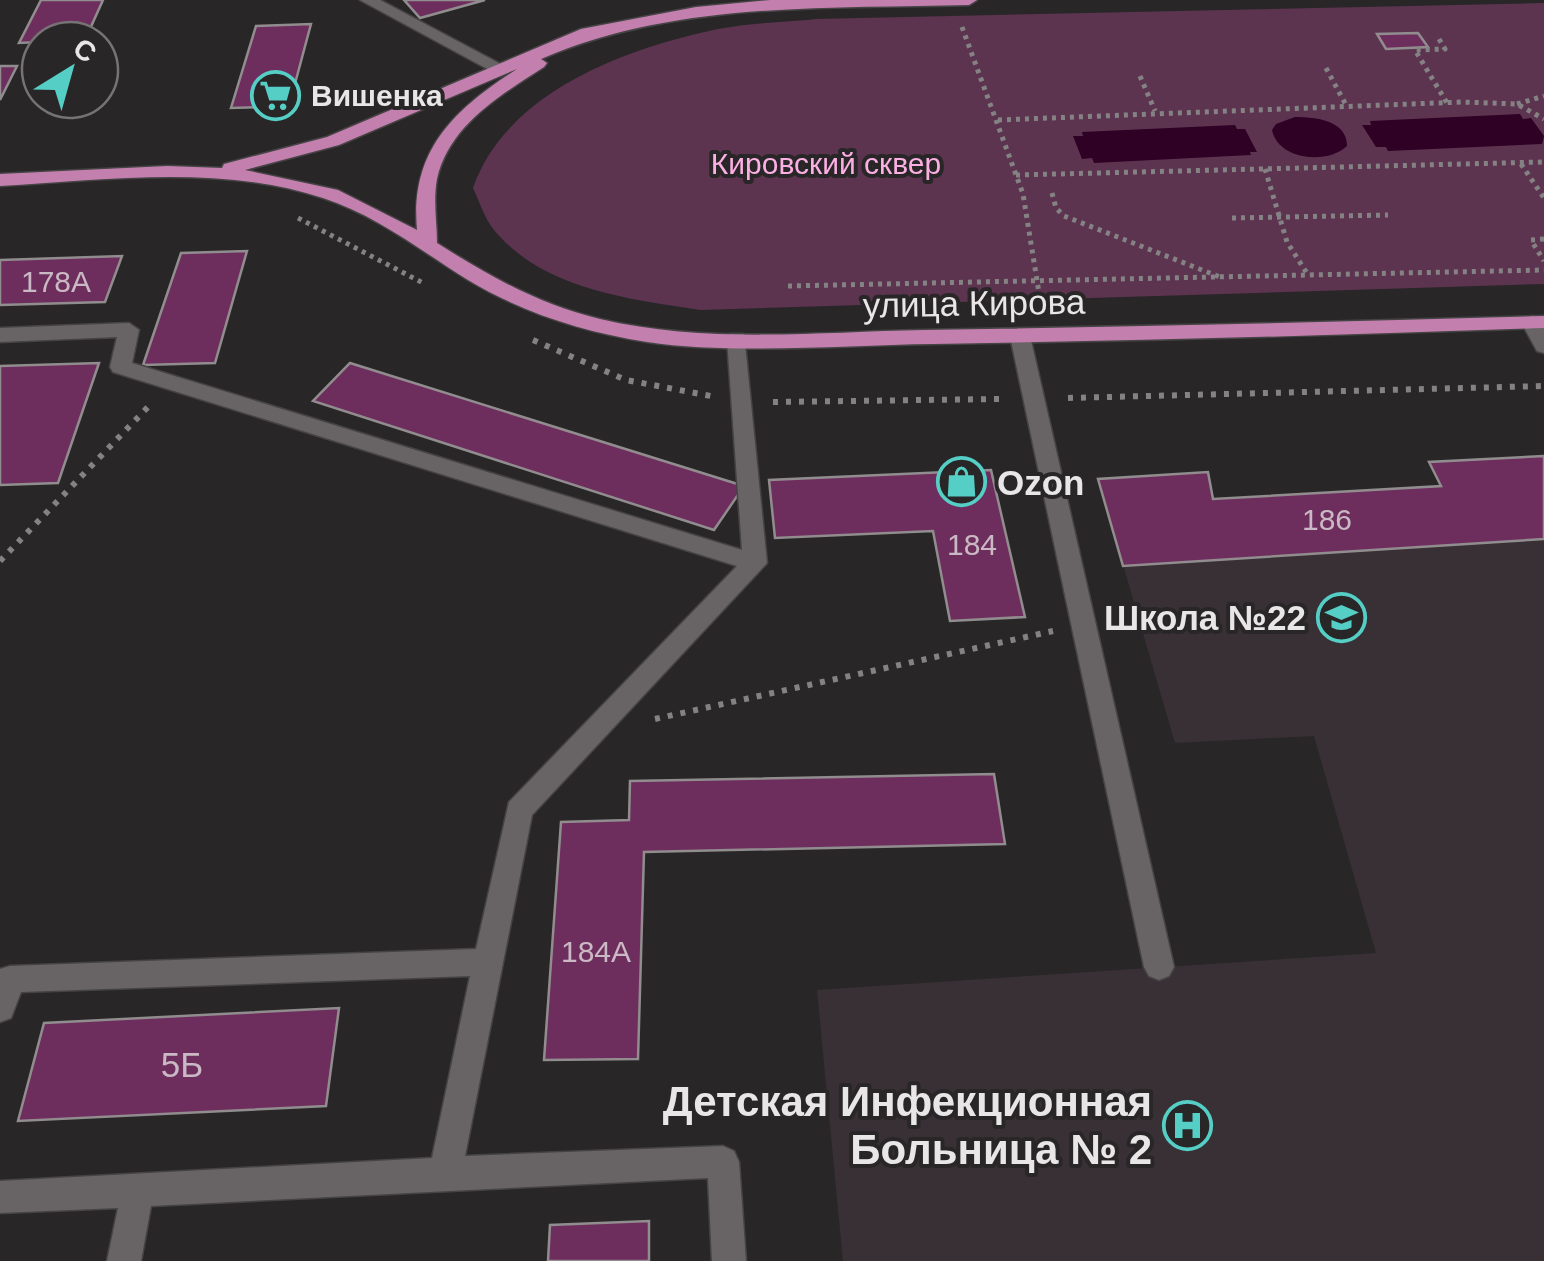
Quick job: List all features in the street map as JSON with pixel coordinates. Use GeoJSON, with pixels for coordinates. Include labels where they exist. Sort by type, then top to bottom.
{"type":"FeatureCollection","features":[{"type":"Feature","properties":{"kind":"main road","name":"улица Кирова"},"geometry":{"type":"LineString","coordinates":[[216,172],[333,140],[587,33],[696,12],[770,4],[969,0]]}},
{"type":"Feature","properties":{"kind":"main road","name":"улица Кирова"},"geometry":{"type":"LineString","coordinates":[[428,242],[422,206],[428,168],[444,136],[530,69],[587,33]]}},
{"type":"Feature","properties":{"kind":"main road","name":"улица Кирова"},"geometry":{"type":"LineString","coordinates":[[0,180],[216,172],[281,180],[332,195],[428,242],[476,276],[531,304],[592,326],[653,336],[1020,336],[1538,322]]}},
{"type":"Feature","properties":{"kind":"lane"},"geometry":{"type":"LineString","coordinates":[[368,0],[499,68]]}},
{"type":"Feature","properties":{"kind":"lane"},"geometry":{"type":"LineString","coordinates":[[1538,322],[1544,346]]}},
{"type":"Feature","properties":{"kind":"lane"},"geometry":{"type":"LineString","coordinates":[[0,335],[129,330],[121,367],[755,562]]}},
{"type":"Feature","properties":{"kind":"lane"},"geometry":{"type":"LineString","coordinates":[[1020,336],[1159,968]]}},
{"type":"Feature","properties":{"kind":"lane"},"geometry":{"type":"LineString","coordinates":[[444,1173],[520,810],[755,562],[737,339]]}},
{"type":"Feature","properties":{"kind":"lane"},"geometry":{"type":"LineString","coordinates":[[0,1008],[10,979],[488,962]]}},
{"type":"Feature","properties":{"kind":"lane"},"geometry":{"type":"LineString","coordinates":[[0,1197],[723,1162],[728,1261]]}},
{"type":"Feature","properties":{"kind":"lane"},"geometry":{"type":"LineString","coordinates":[[124,1261],[138,1191]]}},
{"type":"Feature","properties":{"kind":"path"},"geometry":{"type":"LineString","coordinates":[[958,16],[1023,194],[1040,299]]}},
{"type":"Feature","properties":{"kind":"path"},"geometry":{"type":"LineString","coordinates":[[1439,40],[1445,50],[1415,50],[1448,102]]}},
{"type":"Feature","properties":{"kind":"path"},"geometry":{"type":"LineString","coordinates":[[1326,68],[1346,105]]}},
{"type":"Feature","properties":{"kind":"path"},"geometry":{"type":"LineString","coordinates":[[1140,76],[1156,111]]}},
{"type":"Feature","properties":{"kind":"path"},"geometry":{"type":"LineString","coordinates":[[998,120],[1346,105],[1517,104],[1544,96]]}},
{"type":"Feature","properties":{"kind":"path"},"geometry":{"type":"LineString","coordinates":[[1517,104],[1544,119]]}},
{"type":"Feature","properties":{"kind":"path"},"geometry":{"type":"LineString","coordinates":[[1016,175],[1544,162]]}},
{"type":"Feature","properties":{"kind":"path"},"geometry":{"type":"LineString","coordinates":[[1520,164],[1544,198]]}},
{"type":"Feature","properties":{"kind":"path"},"geometry":{"type":"LineString","coordinates":[[1265,169],[1288,242],[1309,276]]}},
{"type":"Feature","properties":{"kind":"path"},"geometry":{"type":"LineString","coordinates":[[1052,193],[1056,208],[1064,216],[1224,278]]}},
{"type":"Feature","properties":{"kind":"path"},"geometry":{"type":"LineString","coordinates":[[1232,218],[1388,215]]}},
{"type":"Feature","properties":{"kind":"path"},"geometry":{"type":"LineString","coordinates":[[1544,239],[1530,240],[1544,261]]}},
{"type":"Feature","properties":{"kind":"path"},"geometry":{"type":"LineString","coordinates":[[788,286],[1544,270]]}},
{"type":"Feature","properties":{"kind":"path"},"geometry":{"type":"LineString","coordinates":[[0,562],[172,383]]}},
{"type":"Feature","properties":{"kind":"path"},"geometry":{"type":"LineString","coordinates":[[594,732],[1084,624]]}},
{"type":"Feature","properties":{"kind":"shaded area"},"geometry":{"type":"Polygon","coordinates":[[[1520,114],[1523,119],[1531,118],[1544,136],[1542,144],[1388,151],[1386,147],[1376,147],[1362,125],[1371,125],[1370,121],[1520,114]]]}},
{"type":"Feature","properties":{"kind":"shaded area"},"geometry":{"type":"Polygon","coordinates":[[[1295,117],[1336,125],[1346,137],[1347,146],[1328,156],[1316,157],[1283,148],[1272,130],[1276,124],[1295,117]]]}},
{"type":"Feature","properties":{"kind":"shaded area"},"geometry":{"type":"Polygon","coordinates":[[[1235,125],[1245,129],[1257,152],[1094,163],[1092,158],[1082,159],[1073,136],[1083,136],[1082,132],[1235,125]]]}},
{"type":"Feature","properties":{"kind":"shaded area"},"geometry":{"type":"Polygon","coordinates":[[[1544,456],[1544,1261],[843,1261],[817,990],[1376,953],[1314,736],[1175,743],[1098,479],[1208,472],[1214,499],[1440,486],[1429,462],[1544,456]]]}},
{"type":"Feature","properties":{"kind":"green space","name":"Кировский сквер"},"geometry":{"type":"Polygon","coordinates":[[[1544,3],[1544,284],[701,310],[617,296],[562,279],[537,266],[494,230],[473,188],[489,154],[512,125],[573,80],[646,48],[718,29],[817,19],[1544,3]]]}},
{"type":"Feature","properties":{"kind":"building"},"geometry":{"type":"Polygon","coordinates":[[[41,0],[103,0],[94,20],[31,20],[41,0]]]}},
{"type":"Feature","properties":{"kind":"building"},"geometry":{"type":"Polygon","coordinates":[[[404,0],[485,0],[420,18],[404,0]]]}},
{"type":"Feature","properties":{"kind":"building"},"geometry":{"type":"Polygon","coordinates":[[[311,24],[289,106],[231,108],[256,26],[311,24]]]}},
{"type":"Feature","properties":{"kind":"building"},"geometry":{"type":"Polygon","coordinates":[[[1418,33],[1428,47],[1386,49],[1377,34],[1418,33]]]}},
{"type":"Feature","properties":{"kind":"building"},"geometry":{"type":"Polygon","coordinates":[[[0,66],[17,66],[0,100],[0,66]]]}},
{"type":"Feature","properties":{"kind":"building"},"geometry":{"type":"Polygon","coordinates":[[[247,251],[215,363],[143,365],[181,253],[247,251]]]}},
{"type":"Feature","properties":{"kind":"building"},"geometry":{"type":"Polygon","coordinates":[[[122,256],[105,302],[0,305],[0,260],[122,256]]]}},
{"type":"Feature","properties":{"kind":"building"},"geometry":{"type":"Polygon","coordinates":[[[99,363],[58,483],[0,485],[0,366],[99,363]]]}},
{"type":"Feature","properties":{"kind":"building"},"geometry":{"type":"Polygon","coordinates":[[[350,363],[744,486],[714,530],[313,401],[350,363]]]}},
{"type":"Feature","properties":{"kind":"building"},"geometry":{"type":"Polygon","coordinates":[[[1544,456],[1544,539],[1123,566],[1098,479],[1208,472],[1213,499],[1441,486],[1429,462],[1544,456]]]}},
{"type":"Feature","properties":{"kind":"building"},"geometry":{"type":"Polygon","coordinates":[[[991,470],[1025,617],[950,621],[933,531],[775,538],[769,480],[991,470]]]}},
{"type":"Feature","properties":{"kind":"building"},"geometry":{"type":"Polygon","coordinates":[[[994,774],[1005,844],[644,852],[638,1059],[544,1060],[561,822],[629,820],[630,781],[994,774]]]}},
{"type":"Feature","properties":{"kind":"building"},"geometry":{"type":"Polygon","coordinates":[[[339,1008],[326,1106],[18,1121],[44,1023],[339,1008]]]}},
{"type":"Feature","properties":{"kind":"building"},"geometry":{"type":"Polygon","coordinates":[[[649,1221],[649,1261],[548,1261],[550,1225],[649,1221]]]}},
{"type":"Feature","properties":{"kind":"place","name":"Вишенка"},"geometry":{"type":"Point","coordinates":[276,95]}},
{"type":"Feature","properties":{"kind":"place","name":"Ozon"},"geometry":{"type":"Point","coordinates":[962,482]}},
{"type":"Feature","properties":{"kind":"place","name":"Школа №22"},"geometry":{"type":"Point","coordinates":[1341,617]}},
{"type":"Feature","properties":{"kind":"place","name":"Детская Инфекционная Больница № 2"},"geometry":{"type":"Point","coordinates":[1187,1125]}}]}
